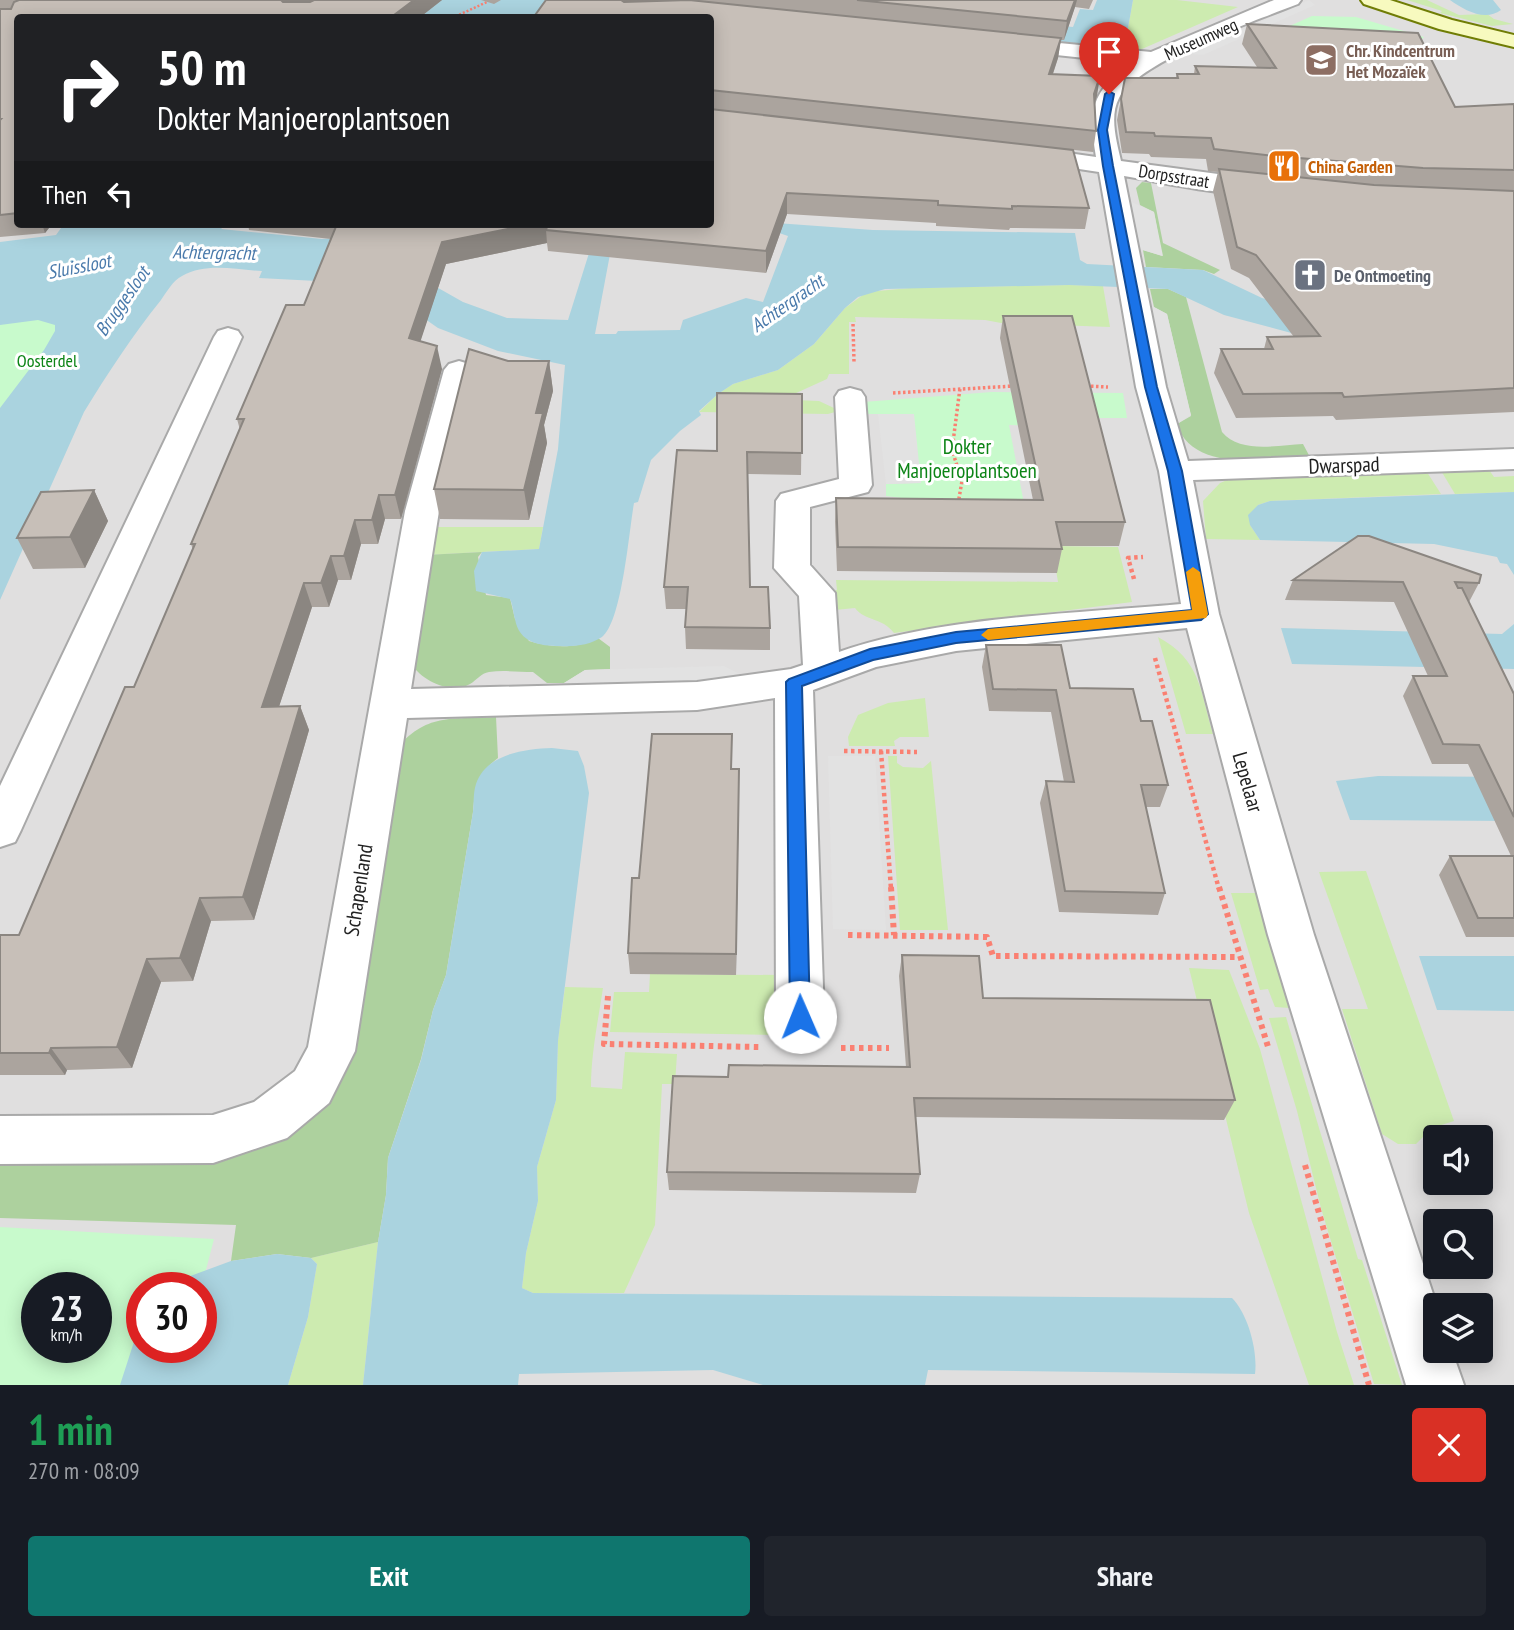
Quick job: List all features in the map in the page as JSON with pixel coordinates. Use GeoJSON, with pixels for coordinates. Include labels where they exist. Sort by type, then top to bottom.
{"type":"FeatureCollection","features":[{"type":"Feature","properties":{"kind":"street","name":"Museumweg"},"geometry":{"type":"LineString","coordinates":[[1108,166],[1103,130],[1106,101],[1115,86],[1156,59],[1291,0]]}},
{"type":"Feature","properties":{"kind":"street"},"geometry":{"type":"LineString","coordinates":[[1371,0],[1446,25],[1514,41]]}},
{"type":"Feature","properties":{"kind":"street"},"geometry":{"type":"LineString","coordinates":[[990,42],[1156,59]]}},
{"type":"Feature","properties":{"kind":"street","name":"Dorpsstraat"},"geometry":{"type":"LineString","coordinates":[[1002,152],[1224,184],[1291,189]]}},
{"type":"Feature","properties":{"kind":"street","name":"Lepelaar"},"geometry":{"type":"LineString","coordinates":[[1108,166],[1151,387],[1175,471],[1201,614],[1291,935],[1435,1385]]}},
{"type":"Feature","properties":{"kind":"street"},"geometry":{"type":"LineString","coordinates":[[0,830],[228,337]]}},
{"type":"Feature","properties":{"kind":"street","name":"Schapenland"},"geometry":{"type":"LineString","coordinates":[[0,1140],[213,1139],[269,1121],[312,1087],[331,1051],[422,511],[459,370]]}},
{"type":"Feature","properties":{"kind":"street"},"geometry":{"type":"LineString","coordinates":[[800,1017],[796,750],[808,678],[817,593],[792,568],[793,501],[856,485],[850,397]]}},
{"type":"Feature","properties":{"kind":"street","name":"Dwarspad"},"geometry":{"type":"LineString","coordinates":[[1175,471],[1514,459]]}},
{"type":"Feature","properties":{"kind":"street"},"geometry":{"type":"LineString","coordinates":[[388,704],[697,696],[808,678],[870,655],[956,638],[1201,614]]}},
{"type":"Feature","properties":{"kind":"path"},"geometry":{"type":"LineString","coordinates":[[461,14],[487,2]]}},
{"type":"Feature","properties":{"kind":"path"},"geometry":{"type":"LineString","coordinates":[[850,397],[1020,386]]}},
{"type":"Feature","properties":{"kind":"path"},"geometry":{"type":"LineString","coordinates":[[1085,386],[1151,387]]}},
{"type":"Feature","properties":{"kind":"path"},"geometry":{"type":"LineString","coordinates":[[960,388],[952,450],[962,481],[957,508],[969,509]]}},
{"type":"Feature","properties":{"kind":"path"},"geometry":{"type":"LineString","coordinates":[[796,750],[917,752]]}},
{"type":"Feature","properties":{"kind":"path"},"geometry":{"type":"LineString","coordinates":[[881,751],[894,935]]}},
{"type":"Feature","properties":{"kind":"path"},"geometry":{"type":"LineString","coordinates":[[799,935],[988,937],[993,956],[1238,957]]}},
{"type":"Feature","properties":{"kind":"path"},"geometry":{"type":"LineString","coordinates":[[608,996],[604,1044],[762,1046]]}},
{"type":"Feature","properties":{"kind":"path"},"geometry":{"type":"LineString","coordinates":[[839,1048],[889,1048]]}},
{"type":"Feature","properties":{"kind":"shaded area"},"geometry":{"type":"Polygon","coordinates":[[[0,0],[1514,0],[1514,1385],[0,1385],[0,0]]]}},
{"type":"Feature","properties":{"kind":"shaded area"},"geometry":{"type":"Polygon","coordinates":[[[1309,0],[1315,5],[1203,55],[1188,54],[1309,0]]]}},
{"type":"Feature","properties":{"kind":"shaded area"},"geometry":{"type":"Polygon","coordinates":[[[1129,201],[1154,212],[1163,256],[1139,249],[1129,201]]]}},
{"type":"Feature","properties":{"kind":"shaded area"},"geometry":{"type":"Polygon","coordinates":[[[1150,305],[1167,314],[1191,415],[1177,424],[1150,305]]]}},
{"type":"Feature","properties":{"kind":"shaded area"},"geometry":{"type":"Polygon","coordinates":[[[878,414],[914,414],[921,483],[886,484],[878,414]]]}},
{"type":"Feature","properties":{"kind":"shaded area"},"geometry":{"type":"Polygon","coordinates":[[[724,666],[744,676],[678,682],[564,683],[585,670],[724,666]]]}},
{"type":"Feature","properties":{"kind":"shaded area"},"geometry":{"type":"Polygon","coordinates":[[[828,756],[875,756],[886,930],[833,929],[828,756]]]}},
{"type":"Feature","properties":{"kind":"green space"},"geometry":{"type":"Polygon","coordinates":[[[1133,0],[1177,0],[1238,7],[1142,49],[1081,48],[1082,44],[1104,46],[1126,39],[1133,0]]]}},
{"type":"Feature","properties":{"kind":"green space"},"geometry":{"type":"Polygon","coordinates":[[[1407,0],[1427,0],[1459,15],[1487,14],[1494,19],[1513,24],[1492,26],[1440,13],[1442,11],[1407,0]]]}},
{"type":"Feature","properties":{"kind":"green space"},"geometry":{"type":"Polygon","coordinates":[[[1312,16],[1356,17],[1424,37],[1411,51],[1267,36],[1312,16]]]}},
{"type":"Feature","properties":{"kind":"green space"},"geometry":{"type":"Polygon","coordinates":[[[1142,182],[1151,183],[1163,243],[1220,270],[1214,274],[1203,270],[1146,267],[1143,250],[1162,256],[1154,212],[1140,205],[1136,188],[1142,182]]]}},
{"type":"Feature","properties":{"kind":"green space"},"geometry":{"type":"Polygon","coordinates":[[[1103,286],[1110,327],[855,317],[856,322],[849,322],[849,374],[829,374],[827,379],[794,394],[795,400],[819,401],[834,408],[835,412],[699,412],[733,384],[778,370],[814,344],[845,308],[867,292],[910,288],[1103,286]]]}},
{"type":"Feature","properties":{"kind":"green space"},"geometry":{"type":"Polygon","coordinates":[[[1150,289],[1168,289],[1186,297],[1222,432],[1230,439],[1249,446],[1303,444],[1311,459],[1255,461],[1215,457],[1198,450],[1185,440],[1177,424],[1191,416],[1167,314],[1154,307],[1150,289]]]}},
{"type":"Feature","properties":{"kind":"green space","name":"Oosterdel"},"geometry":{"type":"Polygon","coordinates":[[[77,307],[0,540],[0,320],[77,307]]]}},
{"type":"Feature","properties":{"kind":"green space","name":"Dokter Manjoeroplantsoen"},"geometry":{"type":"Polygon","coordinates":[[[992,392],[1123,393],[1127,418],[1054,418],[1055,426],[1009,425],[1026,514],[886,496],[886,484],[920,483],[913,414],[864,414],[863,402],[992,392]]]}},
{"type":"Feature","properties":{"kind":"green space"},"geometry":{"type":"Polygon","coordinates":[[[1487,467],[1494,477],[1514,476],[1514,492],[1455,494],[1440,469],[1487,467]]]}},
{"type":"Feature","properties":{"kind":"green space"},"geometry":{"type":"Polygon","coordinates":[[[1425,469],[1441,494],[1270,501],[1258,505],[1250,525],[1260,540],[1206,539],[1203,501],[1220,483],[1237,476],[1425,469]]]}},
{"type":"Feature","properties":{"kind":"green space"},"geometry":{"type":"Polygon","coordinates":[[[430,527],[543,527],[539,549],[425,555],[430,527]]]}},
{"type":"Feature","properties":{"kind":"green space"},"geometry":{"type":"Polygon","coordinates":[[[1052,546],[1118,547],[1132,602],[894,633],[884,624],[864,616],[855,608],[835,610],[833,591],[837,590],[836,580],[1058,582],[1052,546]]]}},
{"type":"Feature","properties":{"kind":"green space"},"geometry":{"type":"Polygon","coordinates":[[[482,552],[478,557],[486,595],[510,598],[515,619],[529,641],[564,646],[582,644],[598,638],[610,647],[610,669],[585,670],[564,683],[547,683],[533,672],[489,672],[470,684],[454,688],[438,685],[417,671],[412,665],[425,555],[482,552]]]}},
{"type":"Feature","properties":{"kind":"green space"},"geometry":{"type":"Polygon","coordinates":[[[1158,637],[1172,646],[1191,666],[1201,690],[1213,734],[1186,734],[1158,637]]]}},
{"type":"Feature","properties":{"kind":"green space"},"geometry":{"type":"Polygon","coordinates":[[[925,698],[929,737],[900,737],[894,741],[895,746],[849,746],[848,737],[858,715],[888,703],[925,698]]]}},
{"type":"Feature","properties":{"kind":"green space"},"geometry":{"type":"Polygon","coordinates":[[[496,717],[498,758],[486,769],[477,788],[446,975],[388,1158],[386,1195],[378,1242],[311,1258],[277,1254],[231,1261],[236,1225],[0,1218],[0,1160],[315,1108],[335,1091],[343,1071],[394,751],[417,730],[440,720],[496,717]]]}},
{"type":"Feature","properties":{"kind":"green space"},"geometry":{"type":"Polygon","coordinates":[[[888,756],[897,756],[897,763],[903,767],[923,768],[931,761],[948,930],[900,930],[888,756]]]}},
{"type":"Feature","properties":{"kind":"green space"},"geometry":{"type":"Polygon","coordinates":[[[1366,871],[1454,1121],[1441,1125],[1423,1125],[1423,1137],[1416,1144],[1398,1144],[1382,1134],[1342,1009],[1368,1009],[1319,872],[1366,871]]]}},
{"type":"Feature","properties":{"kind":"green space"},"geometry":{"type":"Polygon","coordinates":[[[1231,893],[1262,893],[1290,1008],[1275,1007],[1268,989],[1260,990],[1231,893]]]}},
{"type":"Feature","properties":{"kind":"green space"},"geometry":{"type":"Polygon","coordinates":[[[1189,968],[1229,970],[1260,1049],[1354,1385],[1309,1385],[1249,1213],[1189,968]]]}},
{"type":"Feature","properties":{"kind":"green space"},"geometry":{"type":"Polygon","coordinates":[[[650,974],[780,975],[777,1035],[610,1032],[614,992],[649,992],[650,974]]]}},
{"type":"Feature","properties":{"kind":"green space"},"geometry":{"type":"Polygon","coordinates":[[[565,987],[603,988],[593,1050],[591,1087],[622,1089],[625,1052],[677,1054],[675,1084],[662,1084],[655,1225],[624,1293],[533,1293],[522,1288],[526,1253],[538,1201],[537,1167],[556,1100],[558,1041],[565,987]]]}},
{"type":"Feature","properties":{"kind":"green space"},"geometry":{"type":"Polygon","coordinates":[[[1286,1017],[1358,1259],[1362,1260],[1402,1385],[1374,1384],[1321,1208],[1297,1111],[1269,1018],[1286,1017]]]}},
{"type":"Feature","properties":{"kind":"green space"},"geometry":{"type":"Polygon","coordinates":[[[0,1227],[214,1239],[205,1272],[126,1272],[126,1363],[156,1363],[177,1385],[0,1385],[0,1227]]]}},
{"type":"Feature","properties":{"kind":"green space"},"geometry":{"type":"Polygon","coordinates":[[[378,1242],[363,1385],[288,1385],[308,1317],[317,1264],[311,1258],[378,1242]]]}},
{"type":"Feature","properties":{"kind":"water"},"geometry":{"type":"Polygon","coordinates":[[[401,0],[996,0],[1044,24],[1073,27],[1080,9],[1093,10],[1097,0],[1133,0],[1126,39],[1104,46],[697,4],[579,14],[411,14],[401,0]]]}},
{"type":"Feature","properties":{"kind":"water"},"geometry":{"type":"Polygon","coordinates":[[[1450,0],[1493,0],[1501,10],[1482,15],[1468,11],[1450,0]]]}},
{"type":"Feature","properties":{"kind":"water"},"geometry":{"type":"Polygon","coordinates":[[[762,222],[873,230],[1075,233],[1080,260],[1087,264],[1203,270],[1262,298],[1322,314],[1321,341],[1224,315],[1168,289],[1069,285],[885,289],[858,297],[814,344],[778,370],[733,384],[718,394],[699,411],[701,415],[680,431],[651,460],[638,502],[634,503],[620,595],[609,628],[602,637],[587,644],[552,646],[532,642],[521,633],[510,599],[476,591],[474,571],[482,552],[539,549],[558,449],[565,365],[498,351],[438,328],[395,298],[317,281],[259,278],[262,271],[201,269],[182,276],[173,284],[130,341],[84,412],[0,600],[0,408],[44,350],[55,331],[55,325],[38,320],[0,325],[0,242],[56,235],[61,228],[222,228],[322,239],[348,237],[463,302],[507,318],[568,320],[595,234],[614,233],[595,334],[616,334],[618,331],[680,330],[683,320],[746,298],[763,302],[788,236],[776,232],[762,222]]]}},
{"type":"Feature","properties":{"kind":"water"},"geometry":{"type":"Polygon","coordinates":[[[1514,492],[1514,575],[1507,564],[1500,563],[1497,557],[1434,544],[1260,540],[1250,525],[1248,515],[1258,505],[1270,501],[1514,492]]]}},
{"type":"Feature","properties":{"kind":"water"},"geometry":{"type":"Polygon","coordinates":[[[1514,624],[1514,669],[1292,664],[1281,628],[1502,634],[1514,624]]]}},
{"type":"Feature","properties":{"kind":"water"},"geometry":{"type":"Polygon","coordinates":[[[552,748],[578,751],[589,793],[558,1041],[556,1100],[537,1167],[538,1201],[526,1253],[522,1288],[533,1293],[1232,1298],[1243,1313],[1251,1333],[1255,1374],[928,1370],[925,1385],[763,1385],[713,1370],[519,1374],[518,1385],[363,1385],[388,1158],[446,975],[476,784],[488,766],[507,755],[552,748]]]}},
{"type":"Feature","properties":{"kind":"water"},"geometry":{"type":"Polygon","coordinates":[[[1378,776],[1514,777],[1514,821],[1350,820],[1336,781],[1378,776]]]}},
{"type":"Feature","properties":{"kind":"water"},"geometry":{"type":"Polygon","coordinates":[[[1419,956],[1514,956],[1514,1011],[1437,1010],[1419,956]]]}},
{"type":"Feature","properties":{"kind":"water"},"geometry":{"type":"Polygon","coordinates":[[[277,1254],[311,1258],[317,1264],[308,1317],[288,1385],[120,1385],[127,1363],[217,1363],[217,1272],[201,1272],[231,1261],[277,1254]]]}},
{"type":"Feature","properties":{"kind":"building"},"geometry":{"type":"Polygon","coordinates":[[[414,0],[395,14],[14,14],[14,213],[0,215],[0,9],[11,9],[14,2],[414,0]]]}},
{"type":"Feature","properties":{"kind":"building"},"geometry":{"type":"Polygon","coordinates":[[[546,0],[689,0],[1061,38],[1049,74],[1100,76],[1094,94],[1096,131],[714,90],[714,14],[536,14],[546,0]]]}},
{"type":"Feature","properties":{"kind":"building"},"geometry":{"type":"Polygon","coordinates":[[[857,0],[1075,0],[1067,21],[857,0]]]}},
{"type":"Feature","properties":{"kind":"building"},"geometry":{"type":"Polygon","coordinates":[[[1247,24],[1418,33],[1455,107],[1514,104],[1514,170],[1423,168],[1274,156],[1214,149],[1211,138],[1126,132],[1121,99],[1125,78],[1178,78],[1177,74],[1199,74],[1195,66],[1276,68],[1247,24]]]}},
{"type":"Feature","properties":{"kind":"building"},"geometry":{"type":"Polygon","coordinates":[[[714,109],[1073,150],[1089,208],[1012,206],[1012,209],[938,205],[938,201],[787,193],[766,251],[546,230],[714,228],[714,109]]]}},
{"type":"Feature","properties":{"kind":"building"},"geometry":{"type":"Polygon","coordinates":[[[1219,169],[1374,185],[1514,191],[1514,388],[1344,397],[1342,393],[1243,394],[1221,349],[1273,349],[1267,337],[1320,336],[1256,255],[1237,247],[1219,169]]]}},
{"type":"Feature","properties":{"kind":"building"},"geometry":{"type":"Polygon","coordinates":[[[335,228],[512,228],[442,242],[409,338],[437,346],[395,495],[379,495],[372,520],[355,520],[344,556],[331,556],[321,583],[304,583],[262,707],[300,706],[243,897],[200,898],[180,958],[147,959],[117,1047],[51,1048],[49,1053],[0,1053],[0,935],[19,935],[125,687],[134,687],[195,544],[191,544],[244,419],[237,419],[286,305],[304,305],[335,228]]]}},
{"type":"Feature","properties":{"kind":"building"},"geometry":{"type":"Polygon","coordinates":[[[1003,316],[1072,316],[1125,522],[1056,522],[1062,549],[838,547],[836,498],[1043,500],[1003,316]]]}},
{"type":"Feature","properties":{"kind":"building"},"geometry":{"type":"Polygon","coordinates":[[[469,349],[508,361],[549,361],[536,413],[543,413],[524,490],[434,489],[469,349]]]}},
{"type":"Feature","properties":{"kind":"building"},"geometry":{"type":"Polygon","coordinates":[[[717,393],[802,394],[802,453],[747,452],[750,587],[768,587],[770,628],[685,627],[688,587],[664,587],[677,450],[717,451],[717,393]]]}},
{"type":"Feature","properties":{"kind":"building"},"geometry":{"type":"Polygon","coordinates":[[[94,490],[70,537],[17,538],[41,492],[94,490]]]}},
{"type":"Feature","properties":{"kind":"building"},"geometry":{"type":"Polygon","coordinates":[[[1358,536],[1369,536],[1481,575],[1479,583],[1455,582],[1458,588],[1462,588],[1514,694],[1514,817],[1479,745],[1443,744],[1413,676],[1447,676],[1403,582],[1293,580],[1358,536]]]}},
{"type":"Feature","properties":{"kind":"building"},"geometry":{"type":"Polygon","coordinates":[[[986,645],[1061,645],[1070,688],[1133,689],[1141,721],[1152,721],[1168,785],[1141,785],[1165,893],[1065,891],[1046,781],[1074,782],[1056,690],[993,689],[986,645]]]}},
{"type":"Feature","properties":{"kind":"building"},"geometry":{"type":"Polygon","coordinates":[[[652,734],[732,734],[731,769],[739,769],[736,954],[628,953],[632,878],[639,878],[652,734]]]}},
{"type":"Feature","properties":{"kind":"building"},"geometry":{"type":"Polygon","coordinates":[[[1450,856],[1514,856],[1514,918],[1478,918],[1450,856]]]}},
{"type":"Feature","properties":{"kind":"building"},"geometry":{"type":"Polygon","coordinates":[[[902,955],[979,956],[983,998],[1210,1000],[1235,1100],[914,1098],[920,1174],[667,1172],[673,1076],[728,1077],[729,1065],[910,1067],[902,955]]]}},
{"type":"Feature","properties":{"kind":"slow traffic"},"geometry":{"type":"LineString","coordinates":[[988,635],[1201,614],[1193,572]]}},
{"type":"Feature","properties":{"kind":"place","name":"Chr. Kindcentrum Het Mozaïek"},"geometry":{"type":"Point","coordinates":[1321,60]}},
{"type":"Feature","properties":{"kind":"place","name":"China Garden"},"geometry":{"type":"Point","coordinates":[1284,166]}},
{"type":"Feature","properties":{"kind":"place","name":"De Ontmoeting"},"geometry":{"type":"Point","coordinates":[1310,275]}},
{"type":"Feature","properties":{"kind":"route"},"geometry":{"type":"LineString","coordinates":[[800,1017],[794,682],[870,655],[956,638],[1201,614],[1175,471],[1151,387],[1108,166],[1103,118],[1109,94]]}},
{"type":"Feature","properties":{"kind":"water label","name":"Achtergracht"},"geometry":{"type":"Point","coordinates":[214,252]}},
{"type":"Feature","properties":{"kind":"water label","name":"Sluissloot"},"geometry":{"type":"Point","coordinates":[79,266]}},
{"type":"Feature","properties":{"kind":"water label","name":"Bruggesloot"},"geometry":{"type":"Point","coordinates":[122,301]}},
{"type":"Feature","properties":{"kind":"water label","name":"Achtergracht"},"geometry":{"type":"Point","coordinates":[787,303]}}]}
